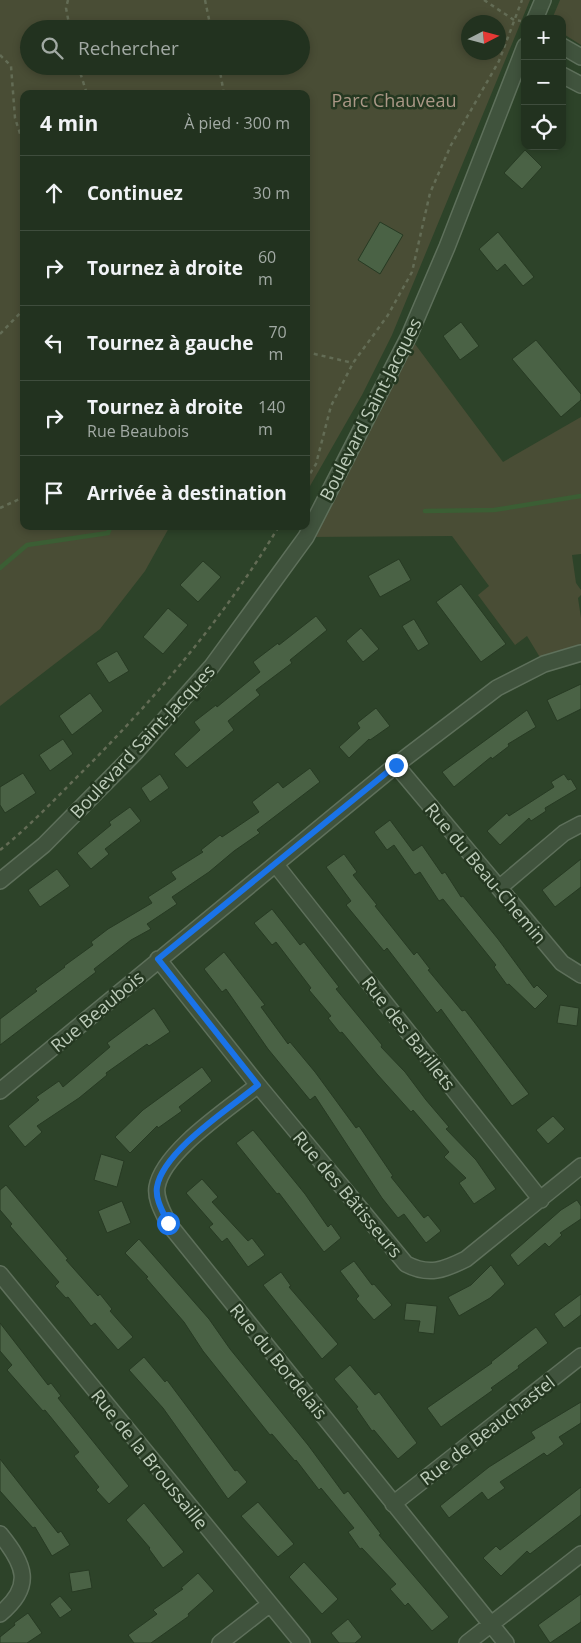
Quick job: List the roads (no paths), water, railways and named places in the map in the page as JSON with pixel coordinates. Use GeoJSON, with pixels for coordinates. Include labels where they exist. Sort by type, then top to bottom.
{"type":"FeatureCollection","features":[{"type":"Feature","properties":{"kind":"street"},"geometry":{"type":"LineString","coordinates":[[537,15],[543,0]]}},
{"type":"Feature","properties":{"kind":"street"},"geometry":{"type":"LineString","coordinates":[[566,48],[581,57]]}},
{"type":"Feature","properties":{"kind":"street","name":"Boulevard Saint-Jacques"},"geometry":{"type":"LineString","coordinates":[[310,529],[409,336],[447,246],[521,58]]}},
{"type":"Feature","properties":{"kind":"street"},"geometry":{"type":"LineString","coordinates":[[566,77],[581,85]]}},
{"type":"Feature","properties":{"kind":"street","name":"Boulevard Saint-Jacques"},"geometry":{"type":"LineString","coordinates":[[0,881],[44,845],[134,754],[212,666],[310,530]]}},
{"type":"Feature","properties":{"kind":"street","name":"Rue Beaubois"},"geometry":{"type":"LineString","coordinates":[[0,1092],[158,959],[276,865],[396,765],[497,688],[544,664],[581,653]]}},
{"type":"Feature","properties":{"kind":"street","name":"Rue du Beau-Chemin"},"geometry":{"type":"LineString","coordinates":[[396,765],[562,963],[581,975]]}},
{"type":"Feature","properties":{"kind":"street"},"geometry":{"type":"LineString","coordinates":[[499,888],[564,833],[581,824]]}},
{"type":"Feature","properties":{"kind":"street","name":"Rue des Barillets"},"geometry":{"type":"LineString","coordinates":[[276,865],[541,1200]]}},
{"type":"Feature","properties":{"kind":"street","name":"Rue des Bâtisseurs"},"geometry":{"type":"LineString","coordinates":[[158,959],[258,1085],[406,1264],[420,1271],[450,1267],[466,1259],[581,1166]]}},
{"type":"Feature","properties":{"kind":"street","name":"Rue du Bordelais"},"geometry":{"type":"LineString","coordinates":[[258,1085],[180,1148],[164,1170],[156,1188],[159,1205],[168,1223],[506,1643]]}},
{"type":"Feature","properties":{"kind":"street","name":"Rue de la Broussaille"},"geometry":{"type":"LineString","coordinates":[[0,1274],[302,1643]]}},
{"type":"Feature","properties":{"kind":"street","name":"Rue de Beauchastel"},"geometry":{"type":"LineString","coordinates":[[393,1504],[581,1356]]}},
{"type":"Feature","properties":{"kind":"street"},"geometry":{"type":"LineString","coordinates":[[0,1534],[20,1564],[22,1580],[20,1593],[13,1603],[0,1614]]}},
{"type":"Feature","properties":{"kind":"street"},"geometry":{"type":"LineString","coordinates":[[466,1643],[581,1554]]}},
{"type":"Feature","properties":{"kind":"street"},"geometry":{"type":"LineString","coordinates":[[220,1643],[270,1604]]}},
{"type":"Feature","properties":{"kind":"waterway"},"geometry":{"type":"LineString","coordinates":[[425,511],[494,510],[581,496]]}},
{"type":"Feature","properties":{"kind":"waterway"},"geometry":{"type":"LineString","coordinates":[[0,568],[27,545],[108,533],[109,530]]}},
{"type":"Feature","properties":{"kind":"park label","name":"Parc Chauveau"},"geometry":{"type":"Point","coordinates":[394,100]}}]}
